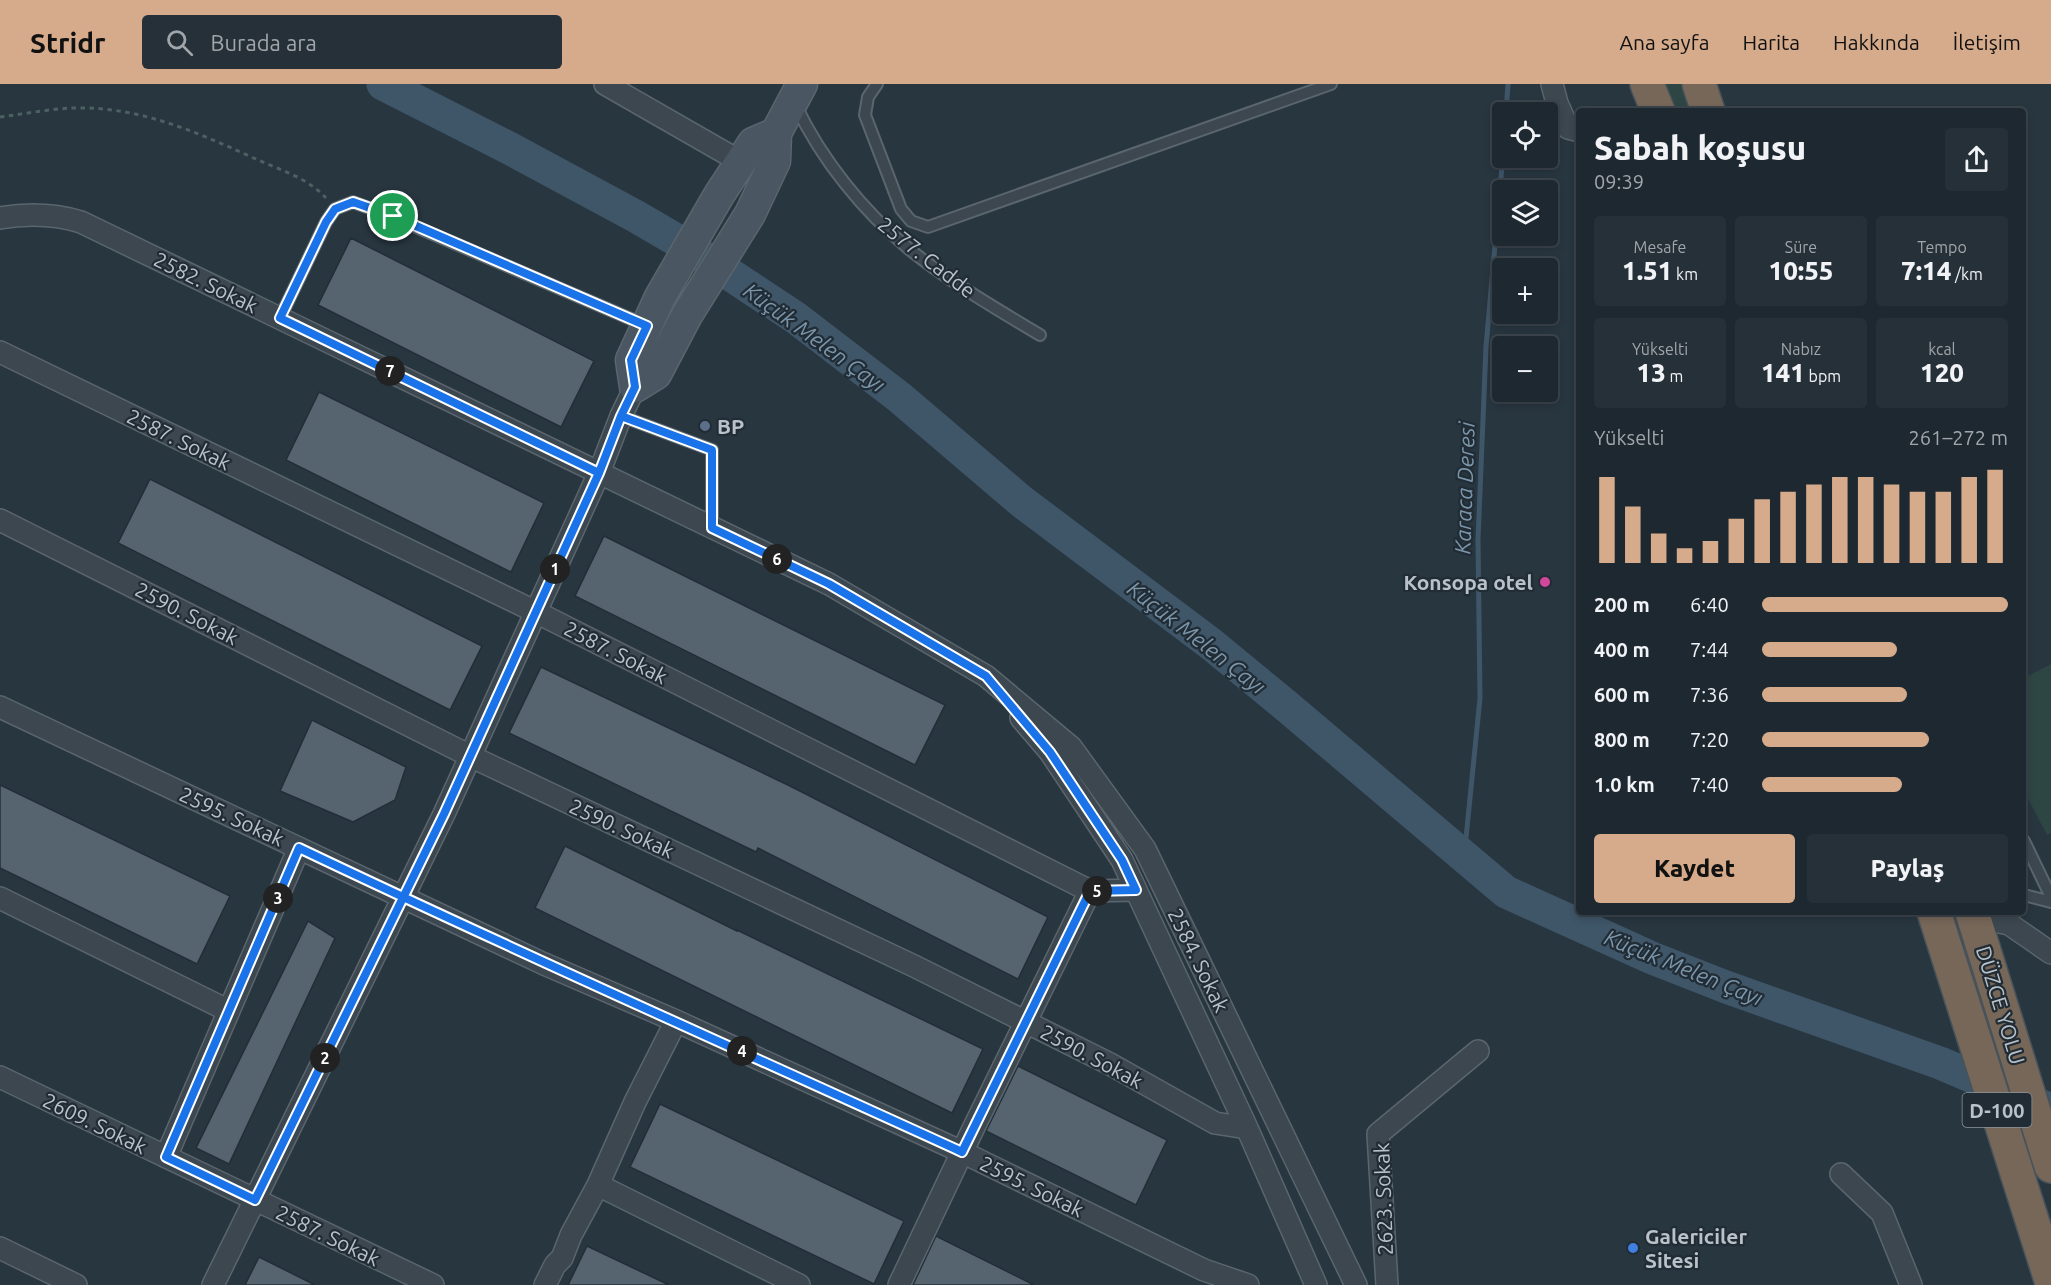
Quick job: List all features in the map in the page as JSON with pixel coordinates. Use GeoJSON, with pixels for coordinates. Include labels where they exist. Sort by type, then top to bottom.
{"type":"FeatureCollection","features":[{"type":"Feature","properties":{"kind":"highway"},"geometry":{"type":"LineString","coordinates":[[1647,84],[1657,108]]}},
{"type":"Feature","properties":{"kind":"highway"},"geometry":{"type":"LineString","coordinates":[[1699,84],[1707,108]]}},
{"type":"Feature","properties":{"kind":"highway","name":"D-100"},"geometry":{"type":"LineString","coordinates":[[1935,915],[2050,1277]]}},
{"type":"Feature","properties":{"kind":"highway","name":"DÜZCE YOLU"},"geometry":{"type":"LineString","coordinates":[[1983,921],[2051,1166]]}},
{"type":"Feature","properties":{"kind":"street"},"geometry":{"type":"LineString","coordinates":[[605,84],[741,162]]}},
{"type":"Feature","properties":{"kind":"street"},"geometry":{"type":"LineString","coordinates":[[1552,84],[1568,128],[1576,130]]}},
{"type":"Feature","properties":{"kind":"street","name":"2577. Cadde"},"geometry":{"type":"LineString","coordinates":[[776,133],[797,92]]}},
{"type":"Feature","properties":{"kind":"street"},"geometry":{"type":"LineString","coordinates":[[213,1285],[470,756],[599,473],[635,387],[656,374],[687,315],[750,214],[775,161],[776,133],[753,143],[718,195],[660,297],[631,360],[635,387]]}},
{"type":"Feature","properties":{"kind":"street","name":"2582. Sokak"},"geometry":{"type":"LineString","coordinates":[[0,218],[34,214],[58,216],[81,222],[599,473]]}},
{"type":"Feature","properties":{"kind":"street","name":"2587. Sokak"},"geometry":{"type":"LineString","coordinates":[[0,351],[536,612],[1090,891],[1136,890]]}},
{"type":"Feature","properties":{"kind":"street","name":"2584. Sokak"},"geometry":{"type":"LineString","coordinates":[[599,473],[829,584],[986,676],[1071,747],[1145,849],[1356,1285]]}},
{"type":"Feature","properties":{"kind":"street","name":"2590. Sokak"},"geometry":{"type":"LineString","coordinates":[[0,520],[470,756],[903,961],[1026,1022],[1110,1064],[1215,1123],[1247,1128]]}},
{"type":"Feature","properties":{"kind":"street","name":"2584. Sokak"},"geometry":{"type":"LineString","coordinates":[[986,676],[1050,752],[1122,860],[1247,1128],[1316,1285]]}},
{"type":"Feature","properties":{"kind":"street","name":"2595. Sokak"},"geometry":{"type":"LineString","coordinates":[[0,707],[542,963],[962,1152],[1204,1270],[1248,1285]]}},
{"type":"Feature","properties":{"kind":"street"},"geometry":{"type":"LineString","coordinates":[[166,1157],[299,848]]}},
{"type":"Feature","properties":{"kind":"street"},"geometry":{"type":"LineString","coordinates":[[899,1285],[1090,891]]}},
{"type":"Feature","properties":{"kind":"street"},"geometry":{"type":"LineString","coordinates":[[0,898],[229,1011]]}},
{"type":"Feature","properties":{"kind":"street"},"geometry":{"type":"LineString","coordinates":[[1983,921],[2009,924],[2051,953]]}},
{"type":"Feature","properties":{"kind":"street"},"geometry":{"type":"LineString","coordinates":[[545,1285],[555,1265],[562,1258],[571,1235],[598,1185],[675,1021]]}},
{"type":"Feature","properties":{"kind":"street","name":"2623. Sokak"},"geometry":{"type":"LineString","coordinates":[[1387,1285],[1378,1134],[1478,1051]]}},
{"type":"Feature","properties":{"kind":"street","name":"2609. Sokak"},"geometry":{"type":"LineString","coordinates":[[0,1077],[255,1200]]}},
{"type":"Feature","properties":{"kind":"street"},"geometry":{"type":"LineString","coordinates":[[1840,1174],[1882,1213],[1911,1285]]}},
{"type":"Feature","properties":{"kind":"street"},"geometry":{"type":"LineString","coordinates":[[598,1185],[799,1285]]}},
{"type":"Feature","properties":{"kind":"street","name":"2587. Sokak"},"geometry":{"type":"LineString","coordinates":[[255,1200],[433,1285]]}},
{"type":"Feature","properties":{"kind":"street"},"geometry":{"type":"LineString","coordinates":[[0,1248],[76,1285]]}},
{"type":"Feature","properties":{"kind":"lane"},"geometry":{"type":"LineString","coordinates":[[877,84],[868,97],[865,115],[901,209],[911,221],[928,227],[1331,84]]}},
{"type":"Feature","properties":{"kind":"lane","name":"2577. Cadde"},"geometry":{"type":"LineString","coordinates":[[797,92],[805,124],[827,157],[872,215],[909,249],[958,285],[1040,335]]}},
{"type":"Feature","properties":{"kind":"lane"},"geometry":{"type":"LineString","coordinates":[[280,318],[326,222],[335,209],[353,202],[393,216],[647,326]]}},
{"type":"Feature","properties":{"kind":"lane"},"geometry":{"type":"LineString","coordinates":[[621,416],[712,450],[712,528]]}},
{"type":"Feature","properties":{"kind":"lane"},"geometry":{"type":"LineString","coordinates":[[2026,846],[2051,897]]}},
{"type":"Feature","properties":{"kind":"lane"},"geometry":{"type":"LineString","coordinates":[[2026,896],[2051,902]]}},
{"type":"Feature","properties":{"kind":"path"},"geometry":{"type":"LineString","coordinates":[[0,117],[72,108],[117,111],[159,119],[199,133],[304,181],[323,195],[335,209]]}},
{"type":"Feature","properties":{"kind":"green space"},"geometry":{"type":"Polygon","coordinates":[[[1659,84],[1686,84],[1694,108],[1670,108],[1659,84]]]}},
{"type":"Feature","properties":{"kind":"green space"},"geometry":{"type":"Polygon","coordinates":[[[2051,664],[2051,833],[2047,835],[2026,795],[2026,677],[2051,664]]]}},
{"type":"Feature","properties":{"kind":"building"},"geometry":{"type":"Polygon","coordinates":[[[351,238],[594,361],[561,427],[318,305],[351,238]]]}},
{"type":"Feature","properties":{"kind":"building"},"geometry":{"type":"Polygon","coordinates":[[[319,392],[544,503],[511,572],[286,460],[319,392]]]}},
{"type":"Feature","properties":{"kind":"building"},"geometry":{"type":"Polygon","coordinates":[[[150,479],[482,646],[450,710],[118,543],[150,479]]]}},
{"type":"Feature","properties":{"kind":"building"},"geometry":{"type":"Polygon","coordinates":[[[604,536],[945,705],[915,765],[575,596],[604,536]]]}},
{"type":"Feature","properties":{"kind":"building"},"geometry":{"type":"Polygon","coordinates":[[[541,667],[788,785],[1048,917],[1018,979],[758,848],[756,852],[509,733],[541,667]]]}},
{"type":"Feature","properties":{"kind":"building"},"geometry":{"type":"Polygon","coordinates":[[[312,720],[406,767],[395,800],[353,822],[280,791],[312,720]]]}},
{"type":"Feature","properties":{"kind":"building"},"geometry":{"type":"Polygon","coordinates":[[[0,785],[230,896],[197,964],[0,868],[0,785]]]}},
{"type":"Feature","properties":{"kind":"building"},"geometry":{"type":"Polygon","coordinates":[[[565,846],[983,1049],[952,1113],[535,908],[565,846]]]}},
{"type":"Feature","properties":{"kind":"building"},"geometry":{"type":"Polygon","coordinates":[[[308,921],[335,938],[229,1164],[196,1148],[308,921]]]}},
{"type":"Feature","properties":{"kind":"building"},"geometry":{"type":"Polygon","coordinates":[[[1018,1066],[1167,1140],[1136,1205],[986,1131],[1018,1066]]]}},
{"type":"Feature","properties":{"kind":"building"},"geometry":{"type":"Polygon","coordinates":[[[660,1104],[904,1221],[874,1284],[630,1167],[660,1104]]]}},
{"type":"Feature","properties":{"kind":"building"},"geometry":{"type":"Polygon","coordinates":[[[936,1236],[1034,1285],[913,1285],[936,1236]]]}},
{"type":"Feature","properties":{"kind":"building"},"geometry":{"type":"Polygon","coordinates":[[[587,1246],[669,1285],[568,1285],[587,1246]]]}},
{"type":"Feature","properties":{"kind":"building"},"geometry":{"type":"Polygon","coordinates":[[[259,1257],[315,1285],[245,1285],[259,1257]]]}},
{"type":"Feature","properties":{"kind":"waterway","name":"Küçük Melen Çayı"},"geometry":{"type":"LineString","coordinates":[[383,84],[637,217],[690,248],[796,318],[899,397],[1021,501],[1211,644],[1506,892],[1652,958],[1726,987],[1940,1063],[2051,1110]]}},
{"type":"Feature","properties":{"kind":"waterway","name":"Karaca Deresi"},"geometry":{"type":"LineString","coordinates":[[1507,102],[1508,84]]}},
{"type":"Feature","properties":{"kind":"waterway","name":"Karaca Deresi"},"geometry":{"type":"LineString","coordinates":[[1464,858],[1480,698],[1478,540],[1486,347],[1502,168]]}},
{"type":"Feature","properties":{"kind":"place","name":"BP"},"geometry":{"type":"Point","coordinates":[705,426]}},
{"type":"Feature","properties":{"kind":"place","name":"Konsopa otel"},"geometry":{"type":"Point","coordinates":[1545,582]}},
{"type":"Feature","properties":{"kind":"place","name":"Galericiler Sitesi"},"geometry":{"type":"Point","coordinates":[1633,1248]}},
{"type":"Feature","properties":{"kind":"route"},"geometry":{"type":"LineString","coordinates":[[393,216],[353,202],[335,209],[326,222],[280,318],[599,473],[621,416],[712,450],[712,528],[829,584],[986,676],[1050,752],[1122,860],[1136,890],[1090,891],[962,1152],[542,963],[403,898],[299,848],[166,1157],[255,1200],[366,973],[403,898],[424,856],[444,814],[599,473],[621,416],[635,387],[631,360],[647,326],[393,216]]}}]}
